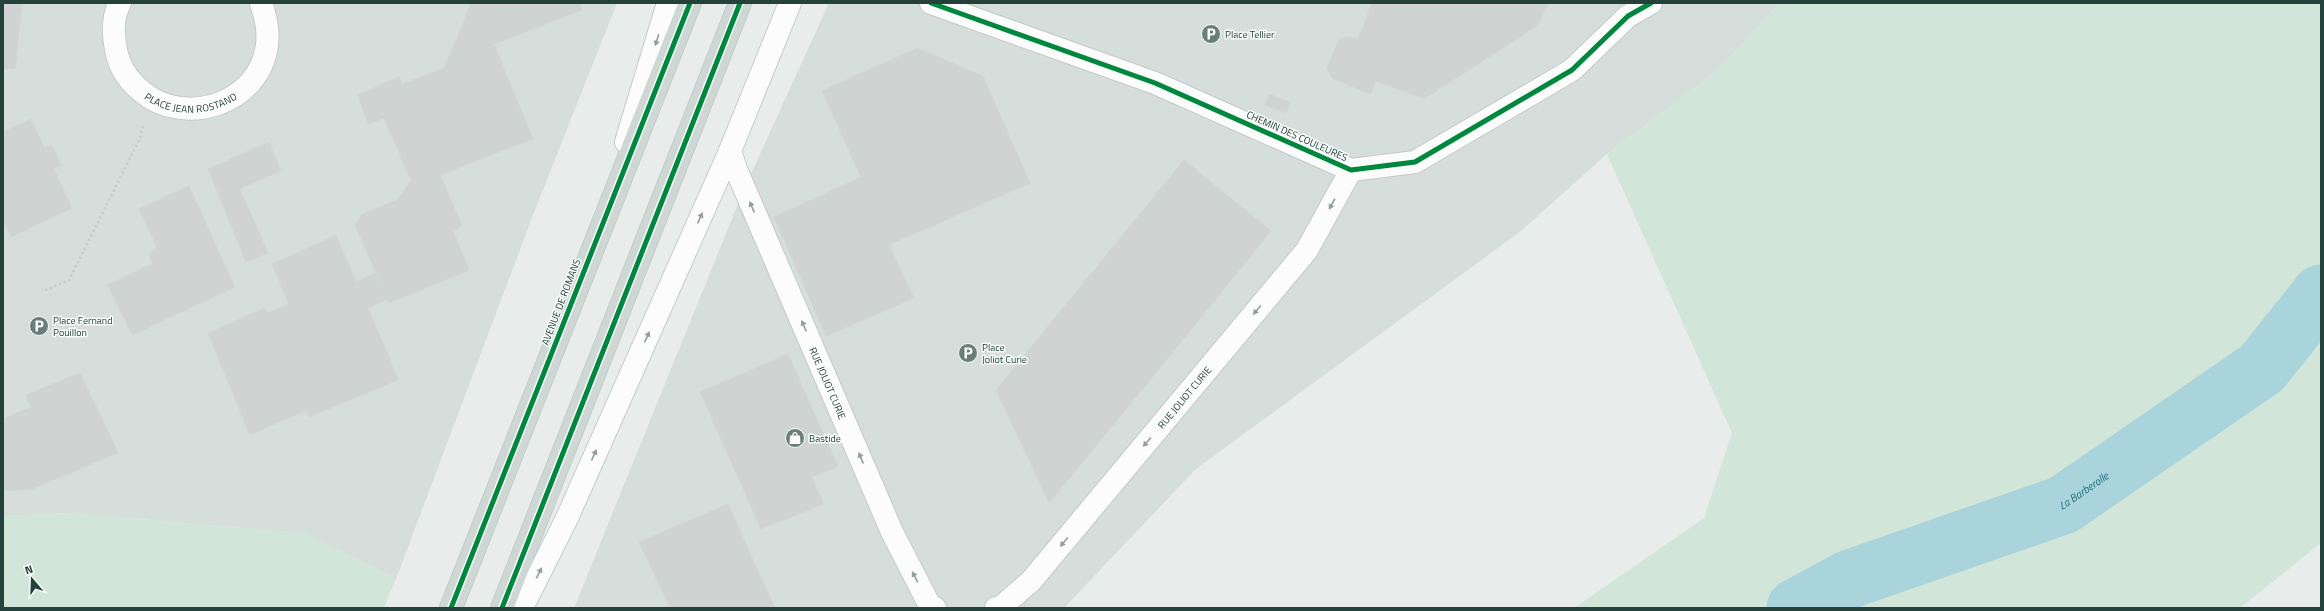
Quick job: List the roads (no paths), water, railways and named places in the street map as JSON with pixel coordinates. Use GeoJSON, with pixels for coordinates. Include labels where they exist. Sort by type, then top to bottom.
{"type":"FeatureCollection","features":[{"type":"Feature","properties":{"kind":"main road","name":"AVENUE DE ROMANS"},"geometry":{"type":"LineString","coordinates":[[451,608],[601,224],[690,3]]}},
{"type":"Feature","properties":{"kind":"main road"},"geometry":{"type":"LineString","coordinates":[[502,608],[740,3]]}},
{"type":"Feature","properties":{"kind":"street","name":"PLACE JEAN ROSTAND"},"geometry":{"type":"LineString","coordinates":[[120,3],[117,8],[113,34],[118,60],[130,82],[150,99],[173,108],[198,110],[223,103],[244,89],[259,69],[267,46],[267,20],[262,3]]}},
{"type":"Feature","properties":{"kind":"street"},"geometry":{"type":"LineString","coordinates":[[601,224],[668,3]]}},
{"type":"Feature","properties":{"kind":"street"},"geometry":{"type":"LineString","coordinates":[[522,608],[567,518],[730,151],[786,13],[800,3]]}},
{"type":"Feature","properties":{"kind":"street","name":"CHEMIN DES COULEURES"},"geometry":{"type":"LineString","coordinates":[[931,3],[1155,83],[1350,170],[1415,162],[1572,70],[1628,10],[1651,3]]}},
{"type":"Feature","properties":{"kind":"street","name":"RUE JOLIOT CURIE"},"geometry":{"type":"LineString","coordinates":[[730,151],[892,532],[930,606],[935,608]]}},
{"type":"Feature","properties":{"kind":"street","name":"RUE JOLIOT CURIE"},"geometry":{"type":"LineString","coordinates":[[996,608],[1001,607],[1031,581],[1307,250],[1350,170]]}},
{"type":"Feature","properties":{"kind":"waterway","name":"La Barberolle"},"geometry":{"type":"LineString","coordinates":[[1796,608],[1850,579],[2063,505],[2262,368],[2321,294]]}},
{"type":"Feature","properties":{"kind":"place","name":"Place Tellier"},"geometry":{"type":"Point","coordinates":[1211,34]}},
{"type":"Feature","properties":{"kind":"place","name":"Place Fernand Pouillon"},"geometry":{"type":"Point","coordinates":[39,326]}},
{"type":"Feature","properties":{"kind":"place","name":"Place Joliot Curie"},"geometry":{"type":"Point","coordinates":[968,353]}},
{"type":"Feature","properties":{"kind":"place","name":"Bastide"},"geometry":{"type":"Point","coordinates":[795,438]}}]}
